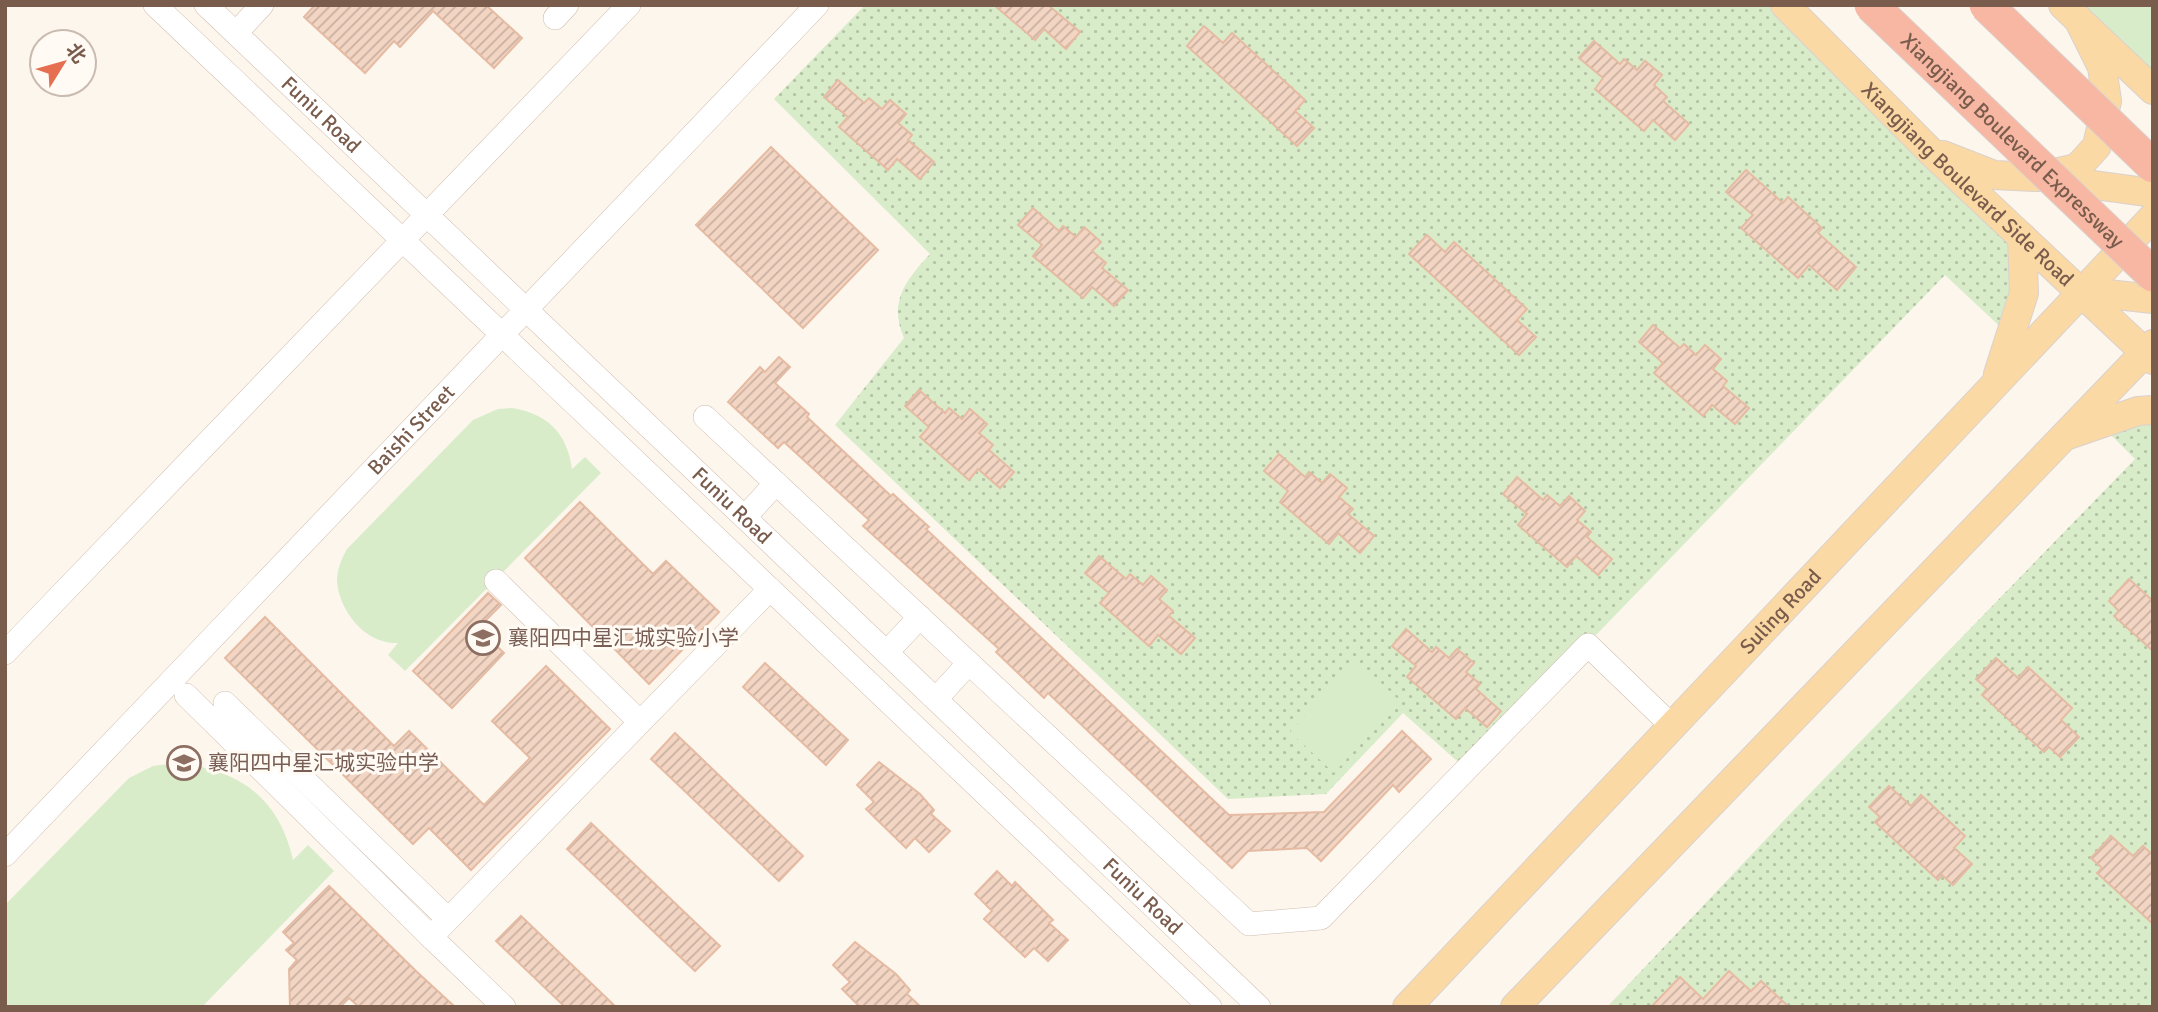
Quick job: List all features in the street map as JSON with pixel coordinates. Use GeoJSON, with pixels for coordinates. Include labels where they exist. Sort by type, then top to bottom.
{"type":"FeatureCollection","features":[{"type":"Feature","properties":{"kind":"highway","name":"Xiangjiang Boulevard Expressway"},"geometry":{"type":"LineString","coordinates":[[1871,5],[2153,275]]}},
{"type":"Feature","properties":{"kind":"highway"},"geometry":{"type":"LineString","coordinates":[[1986,5],[2153,166]]}},
{"type":"Feature","properties":{"kind":"main road","name":"Xiangjiang Boulevard Side Road"},"geometry":{"type":"LineString","coordinates":[[1785,5],[1930,151],[2080,292],[2150,352]]}},
{"type":"Feature","properties":{"kind":"main road"},"geometry":{"type":"LineString","coordinates":[[2037,177],[2077,168],[2097,146],[2107,101],[2102,67],[2070,12]]}},
{"type":"Feature","properties":{"kind":"main road"},"geometry":{"type":"LineString","coordinates":[[2070,12],[2150,85]]}},
{"type":"Feature","properties":{"kind":"main road"},"geometry":{"type":"LineString","coordinates":[[1930,151],[1994,175],[2037,177],[2153,193]]}},
{"type":"Feature","properties":{"kind":"main road","name":"Suling Road"},"geometry":{"type":"LineString","coordinates":[[1407,1007],[2153,216]]}},
{"type":"Feature","properties":{"kind":"main road"},"geometry":{"type":"LineString","coordinates":[[1995,384],[2024,293],[2022,237]]}},
{"type":"Feature","properties":{"kind":"main road"},"geometry":{"type":"LineString","coordinates":[[2080,292],[2153,299]]}},
{"type":"Feature","properties":{"kind":"main road"},"geometry":{"type":"LineString","coordinates":[[1515,1007],[2062,437],[2150,352]]}},
{"type":"Feature","properties":{"kind":"main road"},"geometry":{"type":"LineString","coordinates":[[2062,437],[2138,411],[2153,410]]}},
{"type":"Feature","properties":{"kind":"street"},"geometry":{"type":"LineString","coordinates":[[155,5],[1210,1007]]}},
{"type":"Feature","properties":{"kind":"street","name":"Funiu Road"},"geometry":{"type":"LineString","coordinates":[[206,5],[1259,1007]]}},
{"type":"Feature","properties":{"kind":"street"},"geometry":{"type":"LineString","coordinates":[[236,33],[262,5]]}},
{"type":"Feature","properties":{"kind":"street"},"geometry":{"type":"LineString","coordinates":[[5,653],[629,5]]}},
{"type":"Feature","properties":{"kind":"street","name":"Baishi Street"},"geometry":{"type":"LineString","coordinates":[[5,855],[817,5]]}},
{"type":"Feature","properties":{"kind":"street"},"geometry":{"type":"LineString","coordinates":[[705,417],[1250,925],[1321,918],[1588,645],[1672,726]]}},
{"type":"Feature","properties":{"kind":"street"},"geometry":{"type":"LineString","coordinates":[[744,517],[776,483]]}},
{"type":"Feature","properties":{"kind":"street"},"geometry":{"type":"LineString","coordinates":[[496,580],[640,722]]}},
{"type":"Feature","properties":{"kind":"street"},"geometry":{"type":"LineString","coordinates":[[431,937],[770,589]]}},
{"type":"Feature","properties":{"kind":"street"},"geometry":{"type":"LineString","coordinates":[[887,652],[920,617]]}},
{"type":"Feature","properties":{"kind":"street"},"geometry":{"type":"LineString","coordinates":[[936,699],[969,663]]}},
{"type":"Feature","properties":{"kind":"street"},"geometry":{"type":"LineString","coordinates":[[186,695],[504,1007]]}},
{"type":"Feature","properties":{"kind":"street"},"geometry":{"type":"LineString","coordinates":[[225,703],[448,919]]}},
{"type":"Feature","properties":{"kind":"green space"},"geometry":{"type":"Polygon","coordinates":[[[865,5],[1785,5],[2022,237],[2010,336],[1945,275],[1466,769],[1403,713],[1326,794],[1228,799],[835,425],[904,338],[898,313],[902,292],[930,254],[774,99],[865,5]]]}},
{"type":"Feature","properties":{"kind":"green space"},"geometry":{"type":"Polygon","coordinates":[[[2063,5],[2153,5],[2153,90],[2063,5]]]}},
{"type":"Feature","properties":{"kind":"green space"},"geometry":{"type":"Polygon","coordinates":[[[512,408],[536,415],[554,427],[566,445],[572,469],[585,457],[601,473],[405,671],[388,655],[398,643],[386,642],[365,632],[356,624],[343,604],[337,581],[342,560],[347,549],[473,420],[498,409],[512,408]]]}},
{"type":"Feature","properties":{"kind":"green space"},"geometry":{"type":"Polygon","coordinates":[[[2153,410],[2153,1007],[1607,1007],[1788,816],[2135,459],[2100,424],[2153,410]]]}},
{"type":"Feature","properties":{"kind":"green space"},"geometry":{"type":"Polygon","coordinates":[[[1357,660],[1400,701],[1334,773],[1290,732],[1357,660]]]}},
{"type":"Feature","properties":{"kind":"green space"},"geometry":{"type":"Polygon","coordinates":[[[176,763],[218,772],[252,790],[278,819],[293,860],[308,845],[334,871],[202,1007],[5,1007],[5,905],[129,778],[153,766],[176,763]]]}},
{"type":"Feature","properties":{"kind":"building"},"geometry":{"type":"Polygon","coordinates":[[[315,5],[486,5],[522,38],[494,68],[433,11],[400,47],[394,41],[365,73],[304,17],[315,5]]]}},
{"type":"Feature","properties":{"kind":"building"},"geometry":{"type":"Polygon","coordinates":[[[994,5],[1048,5],[1080,32],[1066,49],[1044,29],[1035,40],[994,5]]]}},
{"type":"Feature","properties":{"kind":"building"},"geometry":{"type":"Polygon","coordinates":[[[1204,26],[1223,43],[1232,33],[1305,100],[1295,111],[1314,128],[1297,146],[1187,46],[1204,26]]]}},
{"type":"Feature","properties":{"kind":"building"},"geometry":{"type":"Polygon","coordinates":[[[1594,41],[1620,64],[1624,59],[1637,70],[1645,61],[1662,75],[1654,85],[1667,97],[1663,101],[1689,124],[1675,140],[1653,120],[1644,131],[1595,89],[1603,78],[1579,58],[1594,41]]]}},
{"type":"Feature","properties":{"kind":"building"},"geometry":{"type":"Polygon","coordinates":[[[838,80],[864,103],[869,98],[882,109],[890,100],[906,114],[898,123],[912,135],[908,140],[934,162],[920,179],[897,159],[888,170],[839,127],[848,117],[824,97],[838,80]]]}},
{"type":"Feature","properties":{"kind":"building"},"geometry":{"type":"Polygon","coordinates":[[[771,147],[878,250],[803,328],[696,225],[771,147]]]}},
{"type":"Feature","properties":{"kind":"building"},"geometry":{"type":"Polygon","coordinates":[[[1746,170],[1783,203],[1788,197],[1822,228],[1818,233],[1856,267],[1837,290],[1809,265],[1798,278],[1741,228],[1753,215],[1726,192],[1746,170]]]}},
{"type":"Feature","properties":{"kind":"building"},"geometry":{"type":"Polygon","coordinates":[[[1033,208],[1059,231],[1063,226],[1076,237],[1084,227],[1101,242],[1092,251],[1106,263],[1102,268],[1128,290],[1114,306],[1092,287],[1083,298],[1033,256],[1042,245],[1018,225],[1033,208]]]}},
{"type":"Feature","properties":{"kind":"building"},"geometry":{"type":"Polygon","coordinates":[[[1427,235],[1445,252],[1454,242],[1527,309],[1517,320],[1536,337],[1519,355],[1409,254],[1427,235]]]}},
{"type":"Feature","properties":{"kind":"building"},"geometry":{"type":"Polygon","coordinates":[[[1653,325],[1680,348],[1684,344],[1696,355],[1705,345],[1721,359],[1713,369],[1727,381],[1723,386],[1749,408],[1735,424],[1712,405],[1703,416],[1654,373],[1663,363],[1639,342],[1653,325]]]}},
{"type":"Feature","properties":{"kind":"building"},"geometry":{"type":"Polygon","coordinates":[[[779,357],[790,367],[775,383],[809,414],[807,417],[891,496],[893,494],[929,527],[926,529],[1229,815],[1324,812],[1402,731],[1431,759],[1399,792],[1393,785],[1321,861],[1307,848],[1248,851],[1232,868],[1048,693],[1044,698],[996,652],[999,649],[863,526],[869,520],[784,442],[778,448],[728,402],[760,367],[765,372],[779,357]]]}},
{"type":"Feature","properties":{"kind":"building"},"geometry":{"type":"Polygon","coordinates":[[[919,390],[945,413],[949,408],[962,419],[970,409],[987,424],[979,433],[993,445],[989,450],[1014,472],[1000,488],[978,469],[969,480],[920,437],[929,427],[905,406],[919,390]]]}},
{"type":"Feature","properties":{"kind":"building"},"geometry":{"type":"Polygon","coordinates":[[[1279,454],[1305,477],[1309,472],[1322,483],[1330,474],[1347,488],[1339,497],[1353,509],[1348,514],[1374,536],[1360,553],[1338,533],[1329,544],[1280,502],[1288,491],[1264,471],[1279,454]]]}},
{"type":"Feature","properties":{"kind":"building"},"geometry":{"type":"Polygon","coordinates":[[[1517,477],[1543,500],[1547,495],[1560,506],[1569,496],[1585,511],[1577,520],[1591,532],[1587,537],[1612,559],[1598,575],[1576,556],[1567,567],[1518,525],[1527,514],[1503,494],[1517,477]]]}},
{"type":"Feature","properties":{"kind":"building"},"geometry":{"type":"Polygon","coordinates":[[[580,502],[653,574],[666,561],[719,612],[649,684],[525,558],[580,502]]]}},
{"type":"Feature","properties":{"kind":"building"},"geometry":{"type":"Polygon","coordinates":[[[1099,556],[1126,579],[1130,574],[1143,585],[1151,576],[1167,590],[1159,599],[1173,611],[1169,616],[1195,638],[1181,654],[1158,635],[1149,646],[1100,603],[1109,593],[1085,573],[1099,556]]]}},
{"type":"Feature","properties":{"kind":"building"},"geometry":{"type":"Polygon","coordinates":[[[2129,579],[2153,601],[2153,651],[2114,616],[2119,611],[2109,601],[2129,579]]]}},
{"type":"Feature","properties":{"kind":"building"},"geometry":{"type":"Polygon","coordinates":[[[488,593],[501,605],[478,628],[504,653],[452,708],[413,671],[488,593]]]}},
{"type":"Feature","properties":{"kind":"building"},"geometry":{"type":"Polygon","coordinates":[[[265,617],[394,746],[409,731],[484,805],[530,758],[492,721],[546,666],[610,729],[471,870],[429,828],[413,844],[225,658],[265,617]]]}},
{"type":"Feature","properties":{"kind":"building"},"geometry":{"type":"Polygon","coordinates":[[[1406,629],[1432,652],[1436,647],[1449,658],[1457,649],[1474,663],[1466,672],[1480,684],[1476,689],[1501,711],[1487,727],[1465,708],[1456,719],[1407,677],[1416,666],[1392,646],[1406,629]]]}},
{"type":"Feature","properties":{"kind":"building"},"geometry":{"type":"Polygon","coordinates":[[[1996,658],[2018,678],[2028,667],[2072,708],[2061,720],[2079,737],[2060,757],[2049,747],[2044,752],[1982,695],[1987,689],[1976,679],[1996,658]]]}},
{"type":"Feature","properties":{"kind":"building"},"geometry":{"type":"Polygon","coordinates":[[[765,663],[848,740],[826,765],[743,687],[765,663]]]}},
{"type":"Feature","properties":{"kind":"building"},"geometry":{"type":"Polygon","coordinates":[[[675,733],[803,856],[779,881],[651,759],[675,733]]]}},
{"type":"Feature","properties":{"kind":"building"},"geometry":{"type":"Polygon","coordinates":[[[879,762],[920,794],[934,810],[931,814],[950,831],[929,852],[915,838],[906,848],[866,809],[874,802],[857,785],[879,762]]]}},
{"type":"Feature","properties":{"kind":"building"},"geometry":{"type":"Polygon","coordinates":[[[1889,786],[1911,806],[1921,795],[1965,836],[1954,848],[1972,864],[1953,885],[1942,875],[1938,880],[1875,822],[1880,817],[1869,807],[1889,786]]]}},
{"type":"Feature","properties":{"kind":"building"},"geometry":{"type":"Polygon","coordinates":[[[591,823],[720,946],[695,971],[567,849],[591,823]]]}},
{"type":"Feature","properties":{"kind":"building"},"geometry":{"type":"Polygon","coordinates":[[[2111,836],[2133,856],[2143,846],[2153,855],[2153,924],[2097,873],[2102,868],[2091,858],[2111,836]]]}},
{"type":"Feature","properties":{"kind":"building"},"geometry":{"type":"Polygon","coordinates":[[[997,871],[1012,886],[1015,882],[1053,920],[1049,923],[1068,940],[1048,961],[1034,948],[1025,957],[984,919],[992,911],[975,894],[997,871]]]}},
{"type":"Feature","properties":{"kind":"building"},"geometry":{"type":"Polygon","coordinates":[[[329,886],[455,1007],[359,1007],[349,998],[340,1007],[290,1007],[289,969],[297,960],[286,950],[294,943],[283,932],[329,886]]]}},
{"type":"Feature","properties":{"kind":"building"},"geometry":{"type":"Polygon","coordinates":[[[521,916],[616,1007],[565,1007],[496,941],[521,916]]]}},
{"type":"Feature","properties":{"kind":"building"},"geometry":{"type":"Polygon","coordinates":[[[855,942],[896,974],[910,990],[907,994],[921,1007],[860,1007],[842,989],[850,982],[833,965],[855,942]]]}},
{"type":"Feature","properties":{"kind":"building"},"geometry":{"type":"Polygon","coordinates":[[[1729,971],[1751,991],[1761,981],[1789,1007],[1651,1007],[1680,977],[1703,999],[1729,971]]]}},
{"type":"Feature","properties":{"kind":"place","name":"襄阳四中星汇城实验小学"},"geometry":{"type":"Point","coordinates":[483,638]}},
{"type":"Feature","properties":{"kind":"place","name":"襄阳四中星汇城实验中学"},"geometry":{"type":"Point","coordinates":[184,763]}}]}
